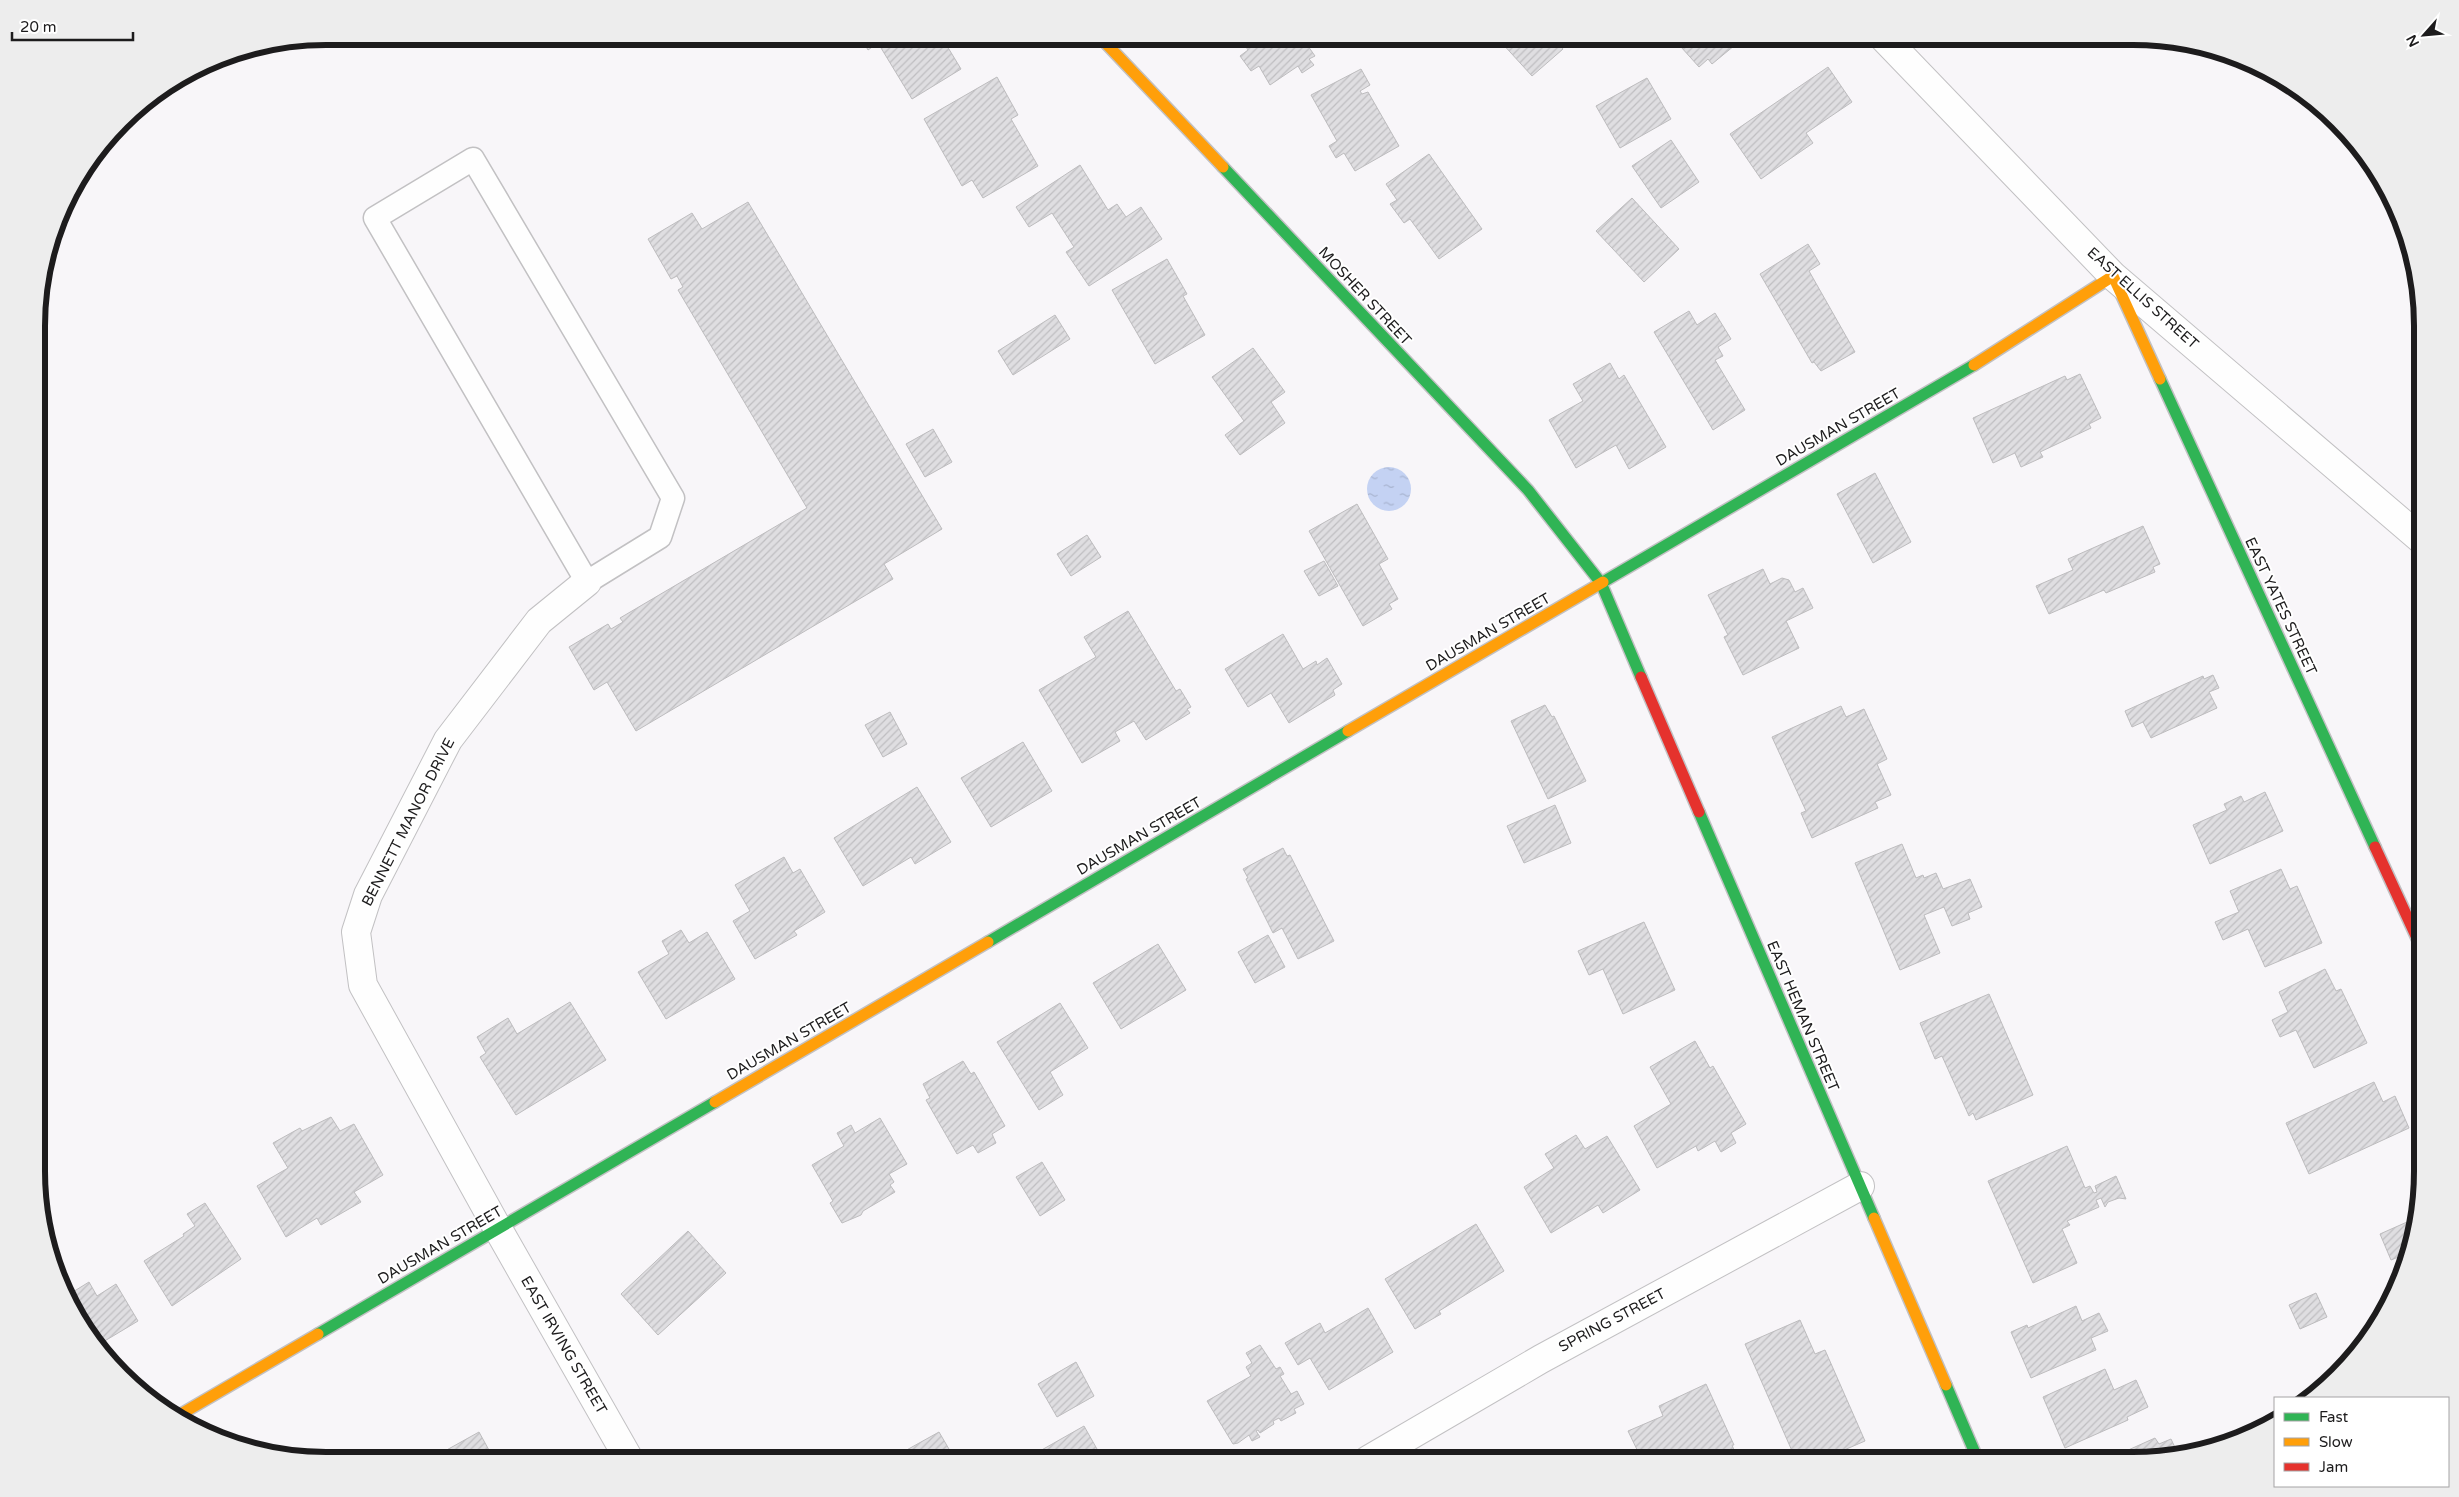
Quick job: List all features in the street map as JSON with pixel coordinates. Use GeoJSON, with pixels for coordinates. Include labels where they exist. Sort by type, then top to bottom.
{"type":"FeatureCollection","features":[{"type":"Feature","properties":{"kind":"street","name":"MOSHER STREET"},"geometry":{"type":"LineString","coordinates":[[1108,45],[1528,490],[1601,583]]}},
{"type":"Feature","properties":{"kind":"street","name":"EAST ELLIS STREET"},"geometry":{"type":"LineString","coordinates":[[1891,45],[2113,276],[2414,533]]}},
{"type":"Feature","properties":{"kind":"street","name":"DAUSMAN STREET"},"geometry":{"type":"LineString","coordinates":[[184,1413],[1983,360],[2113,276]]}},
{"type":"Feature","properties":{"kind":"street","name":"EAST YATES STREET"},"geometry":{"type":"LineString","coordinates":[[2113,276],[2414,932]]}},
{"type":"Feature","properties":{"kind":"street","name":"BENNETT MANOR DRIVE"},"geometry":{"type":"LineString","coordinates":[[498,1229],[363,985],[356,932],[368,895],[448,740],[539,621],[588,582]]}},
{"type":"Feature","properties":{"kind":"street","name":"EAST HEMAN STREET"},"geometry":{"type":"LineString","coordinates":[[1601,583],[1975,1452]]}},
{"type":"Feature","properties":{"kind":"street","name":"SPRING STREET"},"geometry":{"type":"LineString","coordinates":[[1382,1452],[1540,1360],[1860,1186]]}},
{"type":"Feature","properties":{"kind":"street","name":"EAST IRVING STREET"},"geometry":{"type":"LineString","coordinates":[[498,1229],[625,1452]]}},
{"type":"Feature","properties":{"kind":"lane"},"geometry":{"type":"LineString","coordinates":[[473,158],[673,498],[660,536],[588,582],[375,218],[473,158]]}},
{"type":"Feature","properties":{"kind":"water"},"geometry":{"type":"Polygon","coordinates":[[[1393,467],[1405,473],[1410,480],[1410,498],[1405,505],[1398,510],[1385,511],[1377,508],[1370,501],[1367,485],[1370,477],[1377,470],[1393,467]]]}},
{"type":"Feature","properties":{"kind":"building"},"geometry":{"type":"Polygon","coordinates":[[[865,45],[875,45],[868,50],[865,45]]]}},
{"type":"Feature","properties":{"kind":"building"},"geometry":{"type":"Polygon","coordinates":[[[879,45],[946,45],[961,69],[912,99],[879,45]]]}},
{"type":"Feature","properties":{"kind":"building"},"geometry":{"type":"Polygon","coordinates":[[[1245,45],[1307,45],[1315,56],[1309,59],[1314,65],[1302,73],[1298,66],[1270,85],[1259,66],[1251,71],[1240,56],[1248,50],[1245,45]]]}},
{"type":"Feature","properties":{"kind":"building"},"geometry":{"type":"Polygon","coordinates":[[[1504,45],[1560,45],[1563,49],[1532,76],[1504,45]]]}},
{"type":"Feature","properties":{"kind":"building"},"geometry":{"type":"Polygon","coordinates":[[[1683,45],[1735,45],[1712,64],[1708,59],[1699,67],[1681,47],[1683,45]]]}},
{"type":"Feature","properties":{"kind":"building"},"geometry":{"type":"Polygon","coordinates":[[[1828,67],[1852,102],[1806,133],[1813,143],[1761,179],[1730,134],[1828,67]]]}},
{"type":"Feature","properties":{"kind":"building"},"geometry":{"type":"Polygon","coordinates":[[[1361,69],[1370,85],[1360,91],[1362,94],[1368,92],[1399,146],[1355,171],[1344,153],[1336,158],[1329,146],[1337,141],[1311,95],[1361,69]]]}},
{"type":"Feature","properties":{"kind":"building"},"geometry":{"type":"Polygon","coordinates":[[[997,77],[1018,115],[1011,119],[1038,166],[983,198],[972,180],[962,186],[924,119],[997,77]]]}},
{"type":"Feature","properties":{"kind":"building"},"geometry":{"type":"Polygon","coordinates":[[[1647,78],[1671,119],[1620,148],[1596,106],[1647,78]]]}},
{"type":"Feature","properties":{"kind":"building"},"geometry":{"type":"Polygon","coordinates":[[[1671,140],[1699,182],[1661,208],[1632,166],[1671,140]]]}},
{"type":"Feature","properties":{"kind":"building"},"geometry":{"type":"Polygon","coordinates":[[[1429,154],[1482,229],[1439,259],[1410,219],[1404,223],[1390,204],[1397,200],[1386,184],[1429,154]]]}},
{"type":"Feature","properties":{"kind":"building"},"geometry":{"type":"Polygon","coordinates":[[[1080,165],[1108,210],[1117,204],[1126,217],[1141,207],[1162,239],[1089,286],[1066,252],[1074,247],[1052,213],[1029,227],[1016,207],[1080,165]]]}},
{"type":"Feature","properties":{"kind":"building"},"geometry":{"type":"Polygon","coordinates":[[[1632,198],[1679,249],[1644,282],[1596,231],[1632,198]]]}},
{"type":"Feature","properties":{"kind":"building"},"geometry":{"type":"Polygon","coordinates":[[[748,202],[942,529],[884,564],[893,579],[636,731],[607,682],[594,690],[569,647],[608,624],[611,629],[623,622],[620,618],[807,508],[678,290],[683,287],[677,276],[671,279],[648,239],[692,213],[702,229],[748,202]]]}},
{"type":"Feature","properties":{"kind":"building"},"geometry":{"type":"Polygon","coordinates":[[[1808,244],[1820,264],[1809,271],[1855,352],[1821,371],[1814,362],[1812,363],[1760,274],[1808,244]]]}},
{"type":"Feature","properties":{"kind":"building"},"geometry":{"type":"Polygon","coordinates":[[[1167,259],[1187,294],[1183,296],[1205,335],[1155,364],[1112,290],[1167,259]]]}},
{"type":"Feature","properties":{"kind":"building"},"geometry":{"type":"Polygon","coordinates":[[[1689,311],[1697,325],[1715,313],[1731,339],[1718,347],[1723,356],[1715,360],[1745,410],[1713,430],[1654,332],[1689,311]]]}},
{"type":"Feature","properties":{"kind":"building"},"geometry":{"type":"Polygon","coordinates":[[[1055,315],[1070,339],[1013,375],[998,351],[1055,315]]]}},
{"type":"Feature","properties":{"kind":"building"},"geometry":{"type":"Polygon","coordinates":[[[1253,348],[1285,392],[1271,402],[1285,423],[1240,455],[1225,435],[1244,421],[1212,377],[1253,348]]]}},
{"type":"Feature","properties":{"kind":"building"},"geometry":{"type":"Polygon","coordinates":[[[1610,363],[1619,379],[1624,375],[1666,447],[1629,469],[1616,445],[1576,468],[1549,420],[1583,401],[1573,384],[1610,363]]]}},
{"type":"Feature","properties":{"kind":"building"},"geometry":{"type":"Polygon","coordinates":[[[2080,374],[2101,418],[2089,424],[2091,428],[2040,452],[2043,457],[2021,467],[2015,453],[1993,463],[1973,418],[2065,376],[2067,380],[2080,374]]]}},
{"type":"Feature","properties":{"kind":"building"},"geometry":{"type":"Polygon","coordinates":[[[933,429],[952,462],[925,477],[906,444],[933,429]]]}},
{"type":"Feature","properties":{"kind":"building"},"geometry":{"type":"Polygon","coordinates":[[[1875,473],[1911,542],[1873,563],[1837,494],[1875,473]]]}},
{"type":"Feature","properties":{"kind":"building"},"geometry":{"type":"Polygon","coordinates":[[[1357,504],[1388,559],[1379,564],[1398,599],[1389,604],[1392,609],[1363,626],[1309,531],[1357,504]]]}},
{"type":"Feature","properties":{"kind":"building"},"geometry":{"type":"Polygon","coordinates":[[[2143,526],[2160,564],[2153,567],[2155,572],[2106,593],[2104,590],[2049,614],[2036,586],[2073,570],[2068,559],[2143,526]]]}},
{"type":"Feature","properties":{"kind":"building"},"geometry":{"type":"Polygon","coordinates":[[[1087,535],[1101,557],[1071,576],[1057,554],[1087,535]]]}},
{"type":"Feature","properties":{"kind":"building"},"geometry":{"type":"Polygon","coordinates":[[[1324,561],[1338,586],[1319,596],[1304,571],[1324,561]]]}},
{"type":"Feature","properties":{"kind":"building"},"geometry":{"type":"Polygon","coordinates":[[[1763,569],[1770,584],[1782,578],[1789,580],[1795,592],[1803,588],[1813,608],[1786,621],[1799,648],[1743,675],[1724,637],[1728,635],[1708,595],[1763,569]]]}},
{"type":"Feature","properties":{"kind":"building"},"geometry":{"type":"Polygon","coordinates":[[[1128,611],[1176,691],[1180,689],[1191,707],[1187,709],[1190,713],[1146,740],[1134,721],[1115,732],[1120,741],[1082,763],[1039,690],[1096,657],[1084,637],[1128,611]]]}},
{"type":"Feature","properties":{"kind":"building"},"geometry":{"type":"Polygon","coordinates":[[[1283,634],[1303,669],[1316,661],[1317,665],[1327,658],[1342,684],[1333,690],[1335,695],[1289,723],[1271,693],[1248,707],[1225,669],[1283,634]]]}},
{"type":"Feature","properties":{"kind":"building"},"geometry":{"type":"Polygon","coordinates":[[[2213,675],[2219,688],[2209,692],[2217,708],[2151,738],[2143,722],[2132,727],[2125,711],[2203,676],[2204,679],[2213,675]]]}},
{"type":"Feature","properties":{"kind":"building"},"geometry":{"type":"Polygon","coordinates":[[[1545,705],[1552,717],[1554,716],[1586,781],[1548,799],[1511,721],[1545,705]]]}},
{"type":"Feature","properties":{"kind":"building"},"geometry":{"type":"Polygon","coordinates":[[[1841,706],[1846,717],[1864,709],[1887,759],[1877,764],[1891,795],[1875,802],[1878,808],[1812,838],[1801,813],[1806,811],[1772,737],[1841,706]]]}},
{"type":"Feature","properties":{"kind":"building"},"geometry":{"type":"Polygon","coordinates":[[[890,712],[907,744],[883,757],[865,725],[890,712]]]}},
{"type":"Feature","properties":{"kind":"building"},"geometry":{"type":"Polygon","coordinates":[[[1023,742],[1052,791],[991,827],[961,778],[1023,742]]]}},
{"type":"Feature","properties":{"kind":"building"},"geometry":{"type":"Polygon","coordinates":[[[917,787],[951,842],[915,864],[911,857],[863,886],[834,838],[917,787]]]}},
{"type":"Feature","properties":{"kind":"building"},"geometry":{"type":"Polygon","coordinates":[[[2265,792],[2283,831],[2210,864],[2193,825],[2227,810],[2224,804],[2241,796],[2244,802],[2265,792]]]}},
{"type":"Feature","properties":{"kind":"building"},"geometry":{"type":"Polygon","coordinates":[[[1555,805],[1571,843],[1524,863],[1507,826],[1555,805]]]}},
{"type":"Feature","properties":{"kind":"building"},"geometry":{"type":"Polygon","coordinates":[[[1902,844],[1916,878],[1923,875],[1924,878],[1936,873],[1943,889],[1970,879],[1982,907],[1968,913],[1970,919],[1952,926],[1944,907],[1924,915],[1940,953],[1900,970],[1855,863],[1902,844]]]}},
{"type":"Feature","properties":{"kind":"building"},"geometry":{"type":"Polygon","coordinates":[[[1283,848],[1287,856],[1290,855],[1334,941],[1298,959],[1282,928],[1273,933],[1246,879],[1248,878],[1243,869],[1283,848]]]}},
{"type":"Feature","properties":{"kind":"building"},"geometry":{"type":"Polygon","coordinates":[[[784,857],[793,873],[800,869],[825,912],[794,931],[797,935],[755,959],[733,921],[750,911],[735,885],[784,857]]]}},
{"type":"Feature","properties":{"kind":"building"},"geometry":{"type":"Polygon","coordinates":[[[2281,869],[2290,889],[2297,886],[2322,943],[2265,967],[2248,929],[2223,940],[2215,922],[2239,912],[2230,891],[2281,869]]]}},
{"type":"Feature","properties":{"kind":"building"},"geometry":{"type":"Polygon","coordinates":[[[1644,922],[1675,990],[1623,1014],[1603,969],[1589,975],[1578,951],[1644,922]]]}},
{"type":"Feature","properties":{"kind":"building"},"geometry":{"type":"Polygon","coordinates":[[[681,930],[689,943],[707,932],[735,979],[666,1019],[638,972],[669,954],[662,941],[681,930]]]}},
{"type":"Feature","properties":{"kind":"building"},"geometry":{"type":"Polygon","coordinates":[[[1268,935],[1285,967],[1255,983],[1238,952],[1268,935]]]}},
{"type":"Feature","properties":{"kind":"building"},"geometry":{"type":"Polygon","coordinates":[[[1158,944],[1186,990],[1121,1029],[1093,983],[1158,944]]]}},
{"type":"Feature","properties":{"kind":"building"},"geometry":{"type":"Polygon","coordinates":[[[2325,969],[2336,991],[2341,989],[2367,1043],[2314,1068],[2296,1030],[2280,1037],[2272,1020],[2288,1012],[2279,992],[2325,969]]]}},
{"type":"Feature","properties":{"kind":"building"},"geometry":{"type":"Polygon","coordinates":[[[1989,994],[2033,1095],[1976,1120],[1973,1113],[1969,1116],[1942,1056],[1935,1059],[1920,1023],[1989,994]]]}},
{"type":"Feature","properties":{"kind":"building"},"geometry":{"type":"Polygon","coordinates":[[[570,1002],[606,1060],[516,1115],[480,1057],[486,1053],[477,1037],[508,1018],[517,1034],[570,1002]]]}},
{"type":"Feature","properties":{"kind":"building"},"geometry":{"type":"Polygon","coordinates":[[[1060,1003],[1088,1048],[1050,1072],[1063,1095],[1039,1110],[997,1042],[1060,1003]]]}},
{"type":"Feature","properties":{"kind":"building"},"geometry":{"type":"Polygon","coordinates":[[[1695,1041],[1710,1068],[1713,1066],[1746,1124],[1731,1133],[1736,1143],[1721,1152],[1715,1141],[1698,1151],[1696,1146],[1657,1168],[1634,1126],[1671,1104],[1650,1067],[1695,1041]]]}},
{"type":"Feature","properties":{"kind":"building"},"geometry":{"type":"Polygon","coordinates":[[[963,1061],[971,1074],[974,1072],[1005,1126],[992,1134],[996,1143],[978,1153],[973,1145],[957,1154],[926,1100],[930,1098],[923,1084],[963,1061]]]}},
{"type":"Feature","properties":{"kind":"building"},"geometry":{"type":"Polygon","coordinates":[[[2374,1082],[2383,1102],[2395,1096],[2409,1128],[2309,1174],[2286,1123],[2374,1082]]]}},
{"type":"Feature","properties":{"kind":"building"},"geometry":{"type":"Polygon","coordinates":[[[331,1117],[340,1131],[354,1124],[383,1175],[354,1192],[361,1202],[321,1225],[317,1218],[286,1237],[257,1186],[288,1168],[273,1143],[300,1128],[302,1131],[331,1117]]]}},
{"type":"Feature","properties":{"kind":"building"},"geometry":{"type":"Polygon","coordinates":[[[880,1118],[907,1164],[889,1174],[894,1182],[890,1185],[895,1192],[863,1211],[861,1215],[842,1223],[830,1203],[833,1201],[812,1165],[844,1146],[837,1133],[851,1125],[855,1133],[880,1118]]]}},
{"type":"Feature","properties":{"kind":"building"},"geometry":{"type":"Polygon","coordinates":[[[1576,1135],[1585,1149],[1607,1136],[1640,1190],[1603,1213],[1598,1205],[1551,1233],[1524,1187],[1554,1168],[1545,1154],[1576,1135]]]}},
{"type":"Feature","properties":{"kind":"building"},"geometry":{"type":"Polygon","coordinates":[[[2067,1146],[2085,1188],[2090,1186],[2094,1193],[2097,1192],[2095,1186],[2116,1176],[2126,1199],[2119,1198],[2108,1202],[2105,1207],[2101,1198],[2096,1200],[2099,1207],[2067,1221],[2070,1225],[2062,1229],[2077,1263],[2033,1283],[1988,1181],[2067,1146]]]}},
{"type":"Feature","properties":{"kind":"building"},"geometry":{"type":"Polygon","coordinates":[[[1042,1162],[1065,1200],[1040,1216],[1016,1177],[1042,1162]]]}},
{"type":"Feature","properties":{"kind":"building"},"geometry":{"type":"Polygon","coordinates":[[[205,1203],[241,1259],[172,1306],[144,1261],[184,1236],[183,1234],[195,1226],[187,1214],[205,1203]]]}},
{"type":"Feature","properties":{"kind":"building"},"geometry":{"type":"Polygon","coordinates":[[[2410,1221],[2400,1256],[2391,1260],[2380,1234],[2410,1221]]]}},
{"type":"Feature","properties":{"kind":"building"},"geometry":{"type":"Polygon","coordinates":[[[1476,1224],[1504,1271],[1439,1311],[1441,1314],[1415,1329],[1385,1279],[1476,1224]]]}},
{"type":"Feature","properties":{"kind":"building"},"geometry":{"type":"Polygon","coordinates":[[[688,1231],[726,1273],[658,1335],[621,1294],[688,1231]]]}},
{"type":"Feature","properties":{"kind":"building"},"geometry":{"type":"Polygon","coordinates":[[[89,1282],[97,1296],[116,1284],[138,1321],[103,1342],[92,1327],[73,1292],[89,1282]]]}},
{"type":"Feature","properties":{"kind":"building"},"geometry":{"type":"Polygon","coordinates":[[[2316,1293],[2327,1317],[2300,1329],[2289,1305],[2316,1293]]]}},
{"type":"Feature","properties":{"kind":"building"},"geometry":{"type":"Polygon","coordinates":[[[2076,1306],[2082,1321],[2099,1313],[2108,1331],[2091,1338],[2096,1350],[2031,1378],[2011,1332],[2027,1325],[2028,1328],[2076,1306]]]}},
{"type":"Feature","properties":{"kind":"building"},"geometry":{"type":"Polygon","coordinates":[[[1368,1308],[1393,1352],[1329,1390],[1310,1358],[1298,1365],[1285,1343],[1320,1323],[1325,1333],[1368,1308]]]}},
{"type":"Feature","properties":{"kind":"building"},"geometry":{"type":"Polygon","coordinates":[[[1800,1320],[1815,1354],[1825,1350],[1865,1441],[1840,1452],[1792,1452],[1745,1344],[1800,1320]]]}},
{"type":"Feature","properties":{"kind":"building"},"geometry":{"type":"Polygon","coordinates":[[[1260,1345],[1276,1369],[1280,1367],[1284,1374],[1280,1376],[1291,1394],[1297,1391],[1304,1404],[1294,1409],[1296,1413],[1281,1421],[1279,1418],[1273,1421],[1274,1424],[1260,1433],[1258,1430],[1256,1431],[1260,1437],[1252,1441],[1249,1435],[1238,1443],[1233,1444],[1207,1401],[1251,1376],[1246,1367],[1252,1363],[1246,1353],[1260,1345]]]}},
{"type":"Feature","properties":{"kind":"building"},"geometry":{"type":"Polygon","coordinates":[[[1076,1362],[1094,1396],[1057,1417],[1038,1384],[1076,1362]]]}},
{"type":"Feature","properties":{"kind":"building"},"geometry":{"type":"Polygon","coordinates":[[[2105,1369],[2114,1390],[2136,1380],[2148,1407],[2127,1417],[2128,1420],[2065,1448],[2043,1397],[2105,1369]]]}},
{"type":"Feature","properties":{"kind":"building"},"geometry":{"type":"Polygon","coordinates":[[[1706,1384],[1734,1445],[1732,1445],[1735,1452],[1638,1452],[1628,1431],[1663,1416],[1659,1406],[1706,1384]]]}},
{"type":"Feature","properties":{"kind":"building"},"geometry":{"type":"Polygon","coordinates":[[[1084,1426],[1097,1449],[1092,1452],[1038,1452],[1084,1426]]]}},
{"type":"Feature","properties":{"kind":"building"},"geometry":{"type":"Polygon","coordinates":[[[479,1432],[490,1452],[443,1452],[479,1432]]]}},
{"type":"Feature","properties":{"kind":"building"},"geometry":{"type":"Polygon","coordinates":[[[939,1432],[951,1452],[903,1452],[939,1432]]]}},
{"type":"Feature","properties":{"kind":"building"},"geometry":{"type":"Polygon","coordinates":[[[2155,1438],[2159,1444],[2171,1439],[2176,1449],[2169,1450],[2124,1452],[2155,1438]]]}},
{"type":"Feature","properties":{"kind":"traffic: fast"},"geometry":{"type":"LineString","coordinates":[[1223,167],[1528,490],[1601,583],[1641,677]]}},
{"type":"Feature","properties":{"kind":"traffic: fast"},"geometry":{"type":"LineString","coordinates":[[1603,582],[1974,365]]}},
{"type":"Feature","properties":{"kind":"traffic: fast"},"geometry":{"type":"LineString","coordinates":[[2160,379],[2375,847]]}},
{"type":"Feature","properties":{"kind":"traffic: fast"},"geometry":{"type":"LineString","coordinates":[[988,942],[1348,731]]}},
{"type":"Feature","properties":{"kind":"traffic: fast"},"geometry":{"type":"LineString","coordinates":[[1699,812],[1874,1218]]}},
{"type":"Feature","properties":{"kind":"traffic: fast"},"geometry":{"type":"LineString","coordinates":[[318,1334],[715,1102]]}},
{"type":"Feature","properties":{"kind":"traffic: fast"},"geometry":{"type":"LineString","coordinates":[[1946,1385],[1975,1452]]}},
{"type":"Feature","properties":{"kind":"traffic: slow"},"geometry":{"type":"LineString","coordinates":[[1108,45],[1223,167]]}},
{"type":"Feature","properties":{"kind":"traffic: slow"},"geometry":{"type":"LineString","coordinates":[[1974,365],[2113,276],[2160,379]]}},
{"type":"Feature","properties":{"kind":"traffic: slow"},"geometry":{"type":"LineString","coordinates":[[1348,731],[1603,582]]}},
{"type":"Feature","properties":{"kind":"traffic: slow"},"geometry":{"type":"LineString","coordinates":[[715,1102],[988,942]]}},
{"type":"Feature","properties":{"kind":"traffic: slow"},"geometry":{"type":"LineString","coordinates":[[1874,1218],[1946,1385]]}},
{"type":"Feature","properties":{"kind":"traffic: slow"},"geometry":{"type":"LineString","coordinates":[[184,1413],[318,1334]]}},
{"type":"Feature","properties":{"kind":"traffic: jam"},"geometry":{"type":"LineString","coordinates":[[1641,677],[1699,812]]}},
{"type":"Feature","properties":{"kind":"traffic: jam"},"geometry":{"type":"LineString","coordinates":[[2375,847],[2414,932]]}}]}
